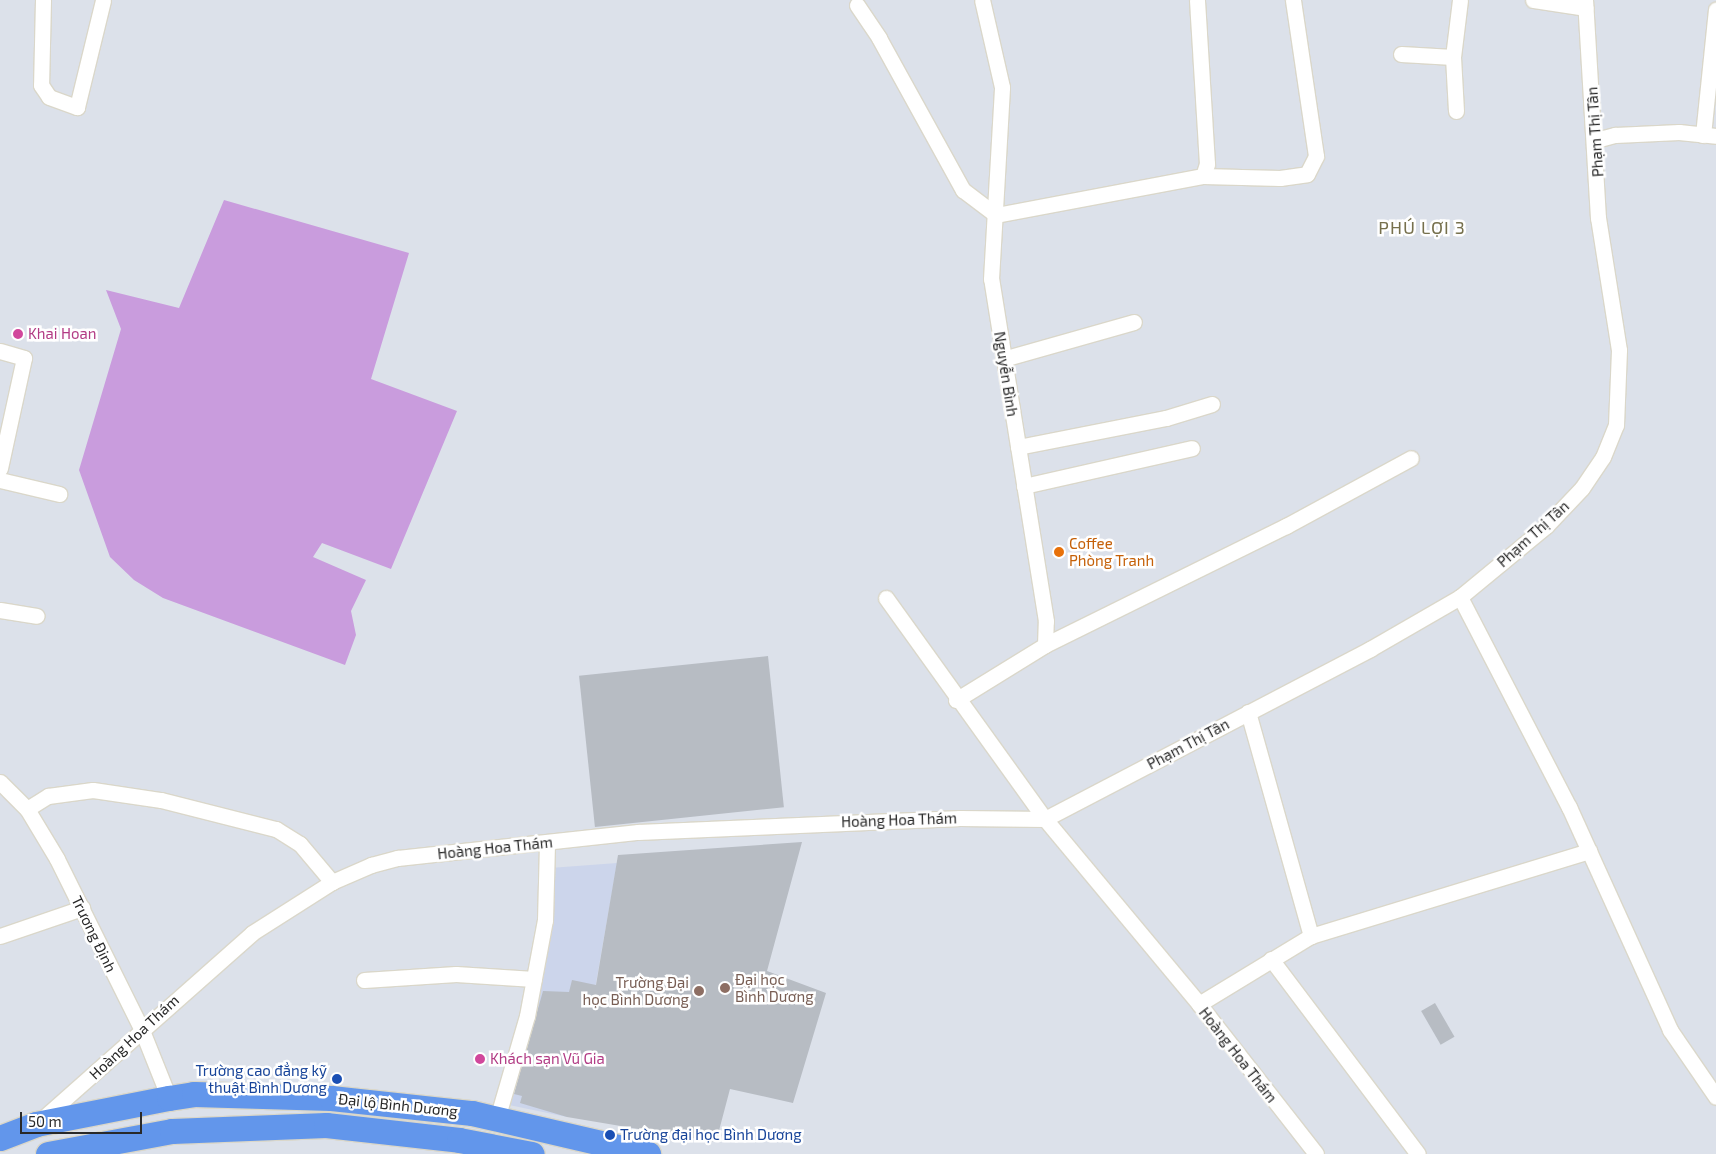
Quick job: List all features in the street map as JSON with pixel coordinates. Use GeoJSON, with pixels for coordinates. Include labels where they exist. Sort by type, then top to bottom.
{"type":"FeatureCollection","features":[{"type":"Feature","properties":{"kind":"highway","name":"Đại lộ Bình Dương"},"geometry":{"type":"LineString","coordinates":[[0,1138],[36,1124],[194,1094],[331,1098],[497,1119],[648,1154]]}},
{"type":"Feature","properties":{"kind":"highway"},"geometry":{"type":"LineString","coordinates":[[169,1098],[172,1131]]}},
{"type":"Feature","properties":{"kind":"highway","name":"Đại lộ Bình Dương"},"geometry":{"type":"LineString","coordinates":[[48,1154],[172,1131],[326,1125],[458,1140],[532,1154]]}},
{"type":"Feature","properties":{"kind":"street"},"geometry":{"type":"LineString","coordinates":[[43,0],[41,85],[49,97],[77,107],[103,0]]}},
{"type":"Feature","properties":{"kind":"street","name":"Nguyễn Bình"},"geometry":{"type":"LineString","coordinates":[[982,0],[1002,87],[991,280],[1046,622],[1045,645]]}},
{"type":"Feature","properties":{"kind":"street"},"geometry":{"type":"LineString","coordinates":[[1198,0],[1208,164],[1203,176]]}},
{"type":"Feature","properties":{"kind":"street"},"geometry":{"type":"LineString","coordinates":[[857,5],[879,38],[963,190],[996,215],[1203,176],[1280,178],[1308,174],[1316,156],[1293,0]]}},
{"type":"Feature","properties":{"kind":"street"},"geometry":{"type":"LineString","coordinates":[[1456,110],[1453,58],[1460,0]]}},
{"type":"Feature","properties":{"kind":"street"},"geometry":{"type":"LineString","coordinates":[[1533,0],[1585,4]]}},
{"type":"Feature","properties":{"kind":"street","name":"Phạm Thị Tân"},"geometry":{"type":"LineString","coordinates":[[1045,819],[1460,597],[1546,526],[1582,488],[1603,457],[1616,425],[1619,350],[1598,218],[1596,140],[1585,4]]}},
{"type":"Feature","properties":{"kind":"street"},"geometry":{"type":"LineString","coordinates":[[1596,140],[1628,134],[1709,135],[1716,10]]}},
{"type":"Feature","properties":{"kind":"street"},"geometry":{"type":"LineString","coordinates":[[1401,54],[1453,58]]}},
{"type":"Feature","properties":{"kind":"street"},"geometry":{"type":"LineString","coordinates":[[1003,359],[1134,322]]}},
{"type":"Feature","properties":{"kind":"street"},"geometry":{"type":"LineString","coordinates":[[0,352],[24,358],[0,468]]}},
{"type":"Feature","properties":{"kind":"street"},"geometry":{"type":"LineString","coordinates":[[1018,447],[1166,418],[1212,404]]}},
{"type":"Feature","properties":{"kind":"street"},"geometry":{"type":"LineString","coordinates":[[1024,486],[1192,448]]}},
{"type":"Feature","properties":{"kind":"street"},"geometry":{"type":"LineString","coordinates":[[956,700],[1045,645],[1286,526],[1411,458]]}},
{"type":"Feature","properties":{"kind":"street"},"geometry":{"type":"LineString","coordinates":[[0,480],[59,494]]}},
{"type":"Feature","properties":{"kind":"street"},"geometry":{"type":"LineString","coordinates":[[1460,597],[1589,851],[1670,1030],[1716,1097]]}},
{"type":"Feature","properties":{"kind":"street","name":"Hoàng Hoa Thám"},"geometry":{"type":"LineString","coordinates":[[886,598],[956,700],[1045,819],[1199,1004],[1316,1154]]}},
{"type":"Feature","properties":{"kind":"street"},"geometry":{"type":"LineString","coordinates":[[0,610],[37,616]]}},
{"type":"Feature","properties":{"kind":"street"},"geometry":{"type":"LineString","coordinates":[[1248,712],[1311,936]]}},
{"type":"Feature","properties":{"kind":"street","name":"Trương Định"},"geometry":{"type":"LineString","coordinates":[[0,782],[27,809],[82,908],[141,1028],[169,1098]]}},
{"type":"Feature","properties":{"kind":"street"},"geometry":{"type":"LineString","coordinates":[[27,809],[48,796],[93,790],[171,803],[276,829],[300,844],[332,882]]}},
{"type":"Feature","properties":{"kind":"street","name":"Hoàng Hoa Thám"},"geometry":{"type":"LineString","coordinates":[[36,1124],[72,1096],[141,1028],[252,933],[332,882],[398,858],[648,831],[960,818],[1045,819]]}},
{"type":"Feature","properties":{"kind":"street"},"geometry":{"type":"LineString","coordinates":[[497,1119],[534,979],[545,920],[547,843]]}},
{"type":"Feature","properties":{"kind":"street"},"geometry":{"type":"LineString","coordinates":[[1199,1004],[1311,936],[1589,851]]}},
{"type":"Feature","properties":{"kind":"street"},"geometry":{"type":"LineString","coordinates":[[0,936],[82,908]]}},
{"type":"Feature","properties":{"kind":"street"},"geometry":{"type":"LineString","coordinates":[[1271,959],[1418,1154]]}},
{"type":"Feature","properties":{"kind":"street"},"geometry":{"type":"LineString","coordinates":[[364,980],[456,974],[534,979]]}},
{"type":"Feature","properties":{"kind":"shaded area"},"geometry":{"type":"Polygon","coordinates":[[[224,200],[409,253],[371,379],[457,411],[391,569],[322,543],[313,557],[366,580],[351,611],[356,635],[345,665],[163,598],[134,580],[110,557],[79,470],[121,329],[106,290],[179,308],[224,200]]]}},
{"type":"Feature","properties":{"kind":"shaded area"},"geometry":{"type":"Polygon","coordinates":[[[617,863],[589,1023],[567,1117],[509,1105],[550,868],[617,863]]]}},
{"type":"Feature","properties":{"kind":"building"},"geometry":{"type":"Polygon","coordinates":[[[768,656],[784,807],[595,827],[579,676],[768,656]]]}},
{"type":"Feature","properties":{"kind":"building","name":"Đại học Bình Dương"},"geometry":{"type":"Polygon","coordinates":[[[802,842],[767,971],[826,993],[793,1103],[730,1089],[716,1142],[567,1117],[520,1103],[522,1096],[514,1094],[543,991],[569,992],[572,980],[596,985],[618,855],[802,842]]]}},
{"type":"Feature","properties":{"kind":"building"},"geometry":{"type":"Polygon","coordinates":[[[1435,1003],[1454,1037],[1441,1045],[1421,1011],[1435,1003]]]}},
{"type":"Feature","properties":{"kind":"place","name":"Khai Hoan"},"geometry":{"type":"Point","coordinates":[18,334]}},
{"type":"Feature","properties":{"kind":"place","name":"Coffee Phòng Tranh"},"geometry":{"type":"Point","coordinates":[1059,552]}},
{"type":"Feature","properties":{"kind":"place","name":"Đại học Bình Dương"},"geometry":{"type":"Point","coordinates":[725,988]}},
{"type":"Feature","properties":{"kind":"place","name":"Trường Đại học Bình Dương"},"geometry":{"type":"Point","coordinates":[699,991]}},
{"type":"Feature","properties":{"kind":"place","name":"Khách sạn Vũ Gia"},"geometry":{"type":"Point","coordinates":[480,1059]}},
{"type":"Feature","properties":{"kind":"place","name":"Trường cao đẳng kỹ thuật Bình Dương"},"geometry":{"type":"Point","coordinates":[337,1079]}},
{"type":"Feature","properties":{"kind":"place","name":"Trường đại học Bình Dương"},"geometry":{"type":"Point","coordinates":[610,1135]}},
{"type":"Feature","properties":{"kind":"district","name":"PHÚ LỢI 3"},"geometry":{"type":"Point","coordinates":[1422,227]}}]}
